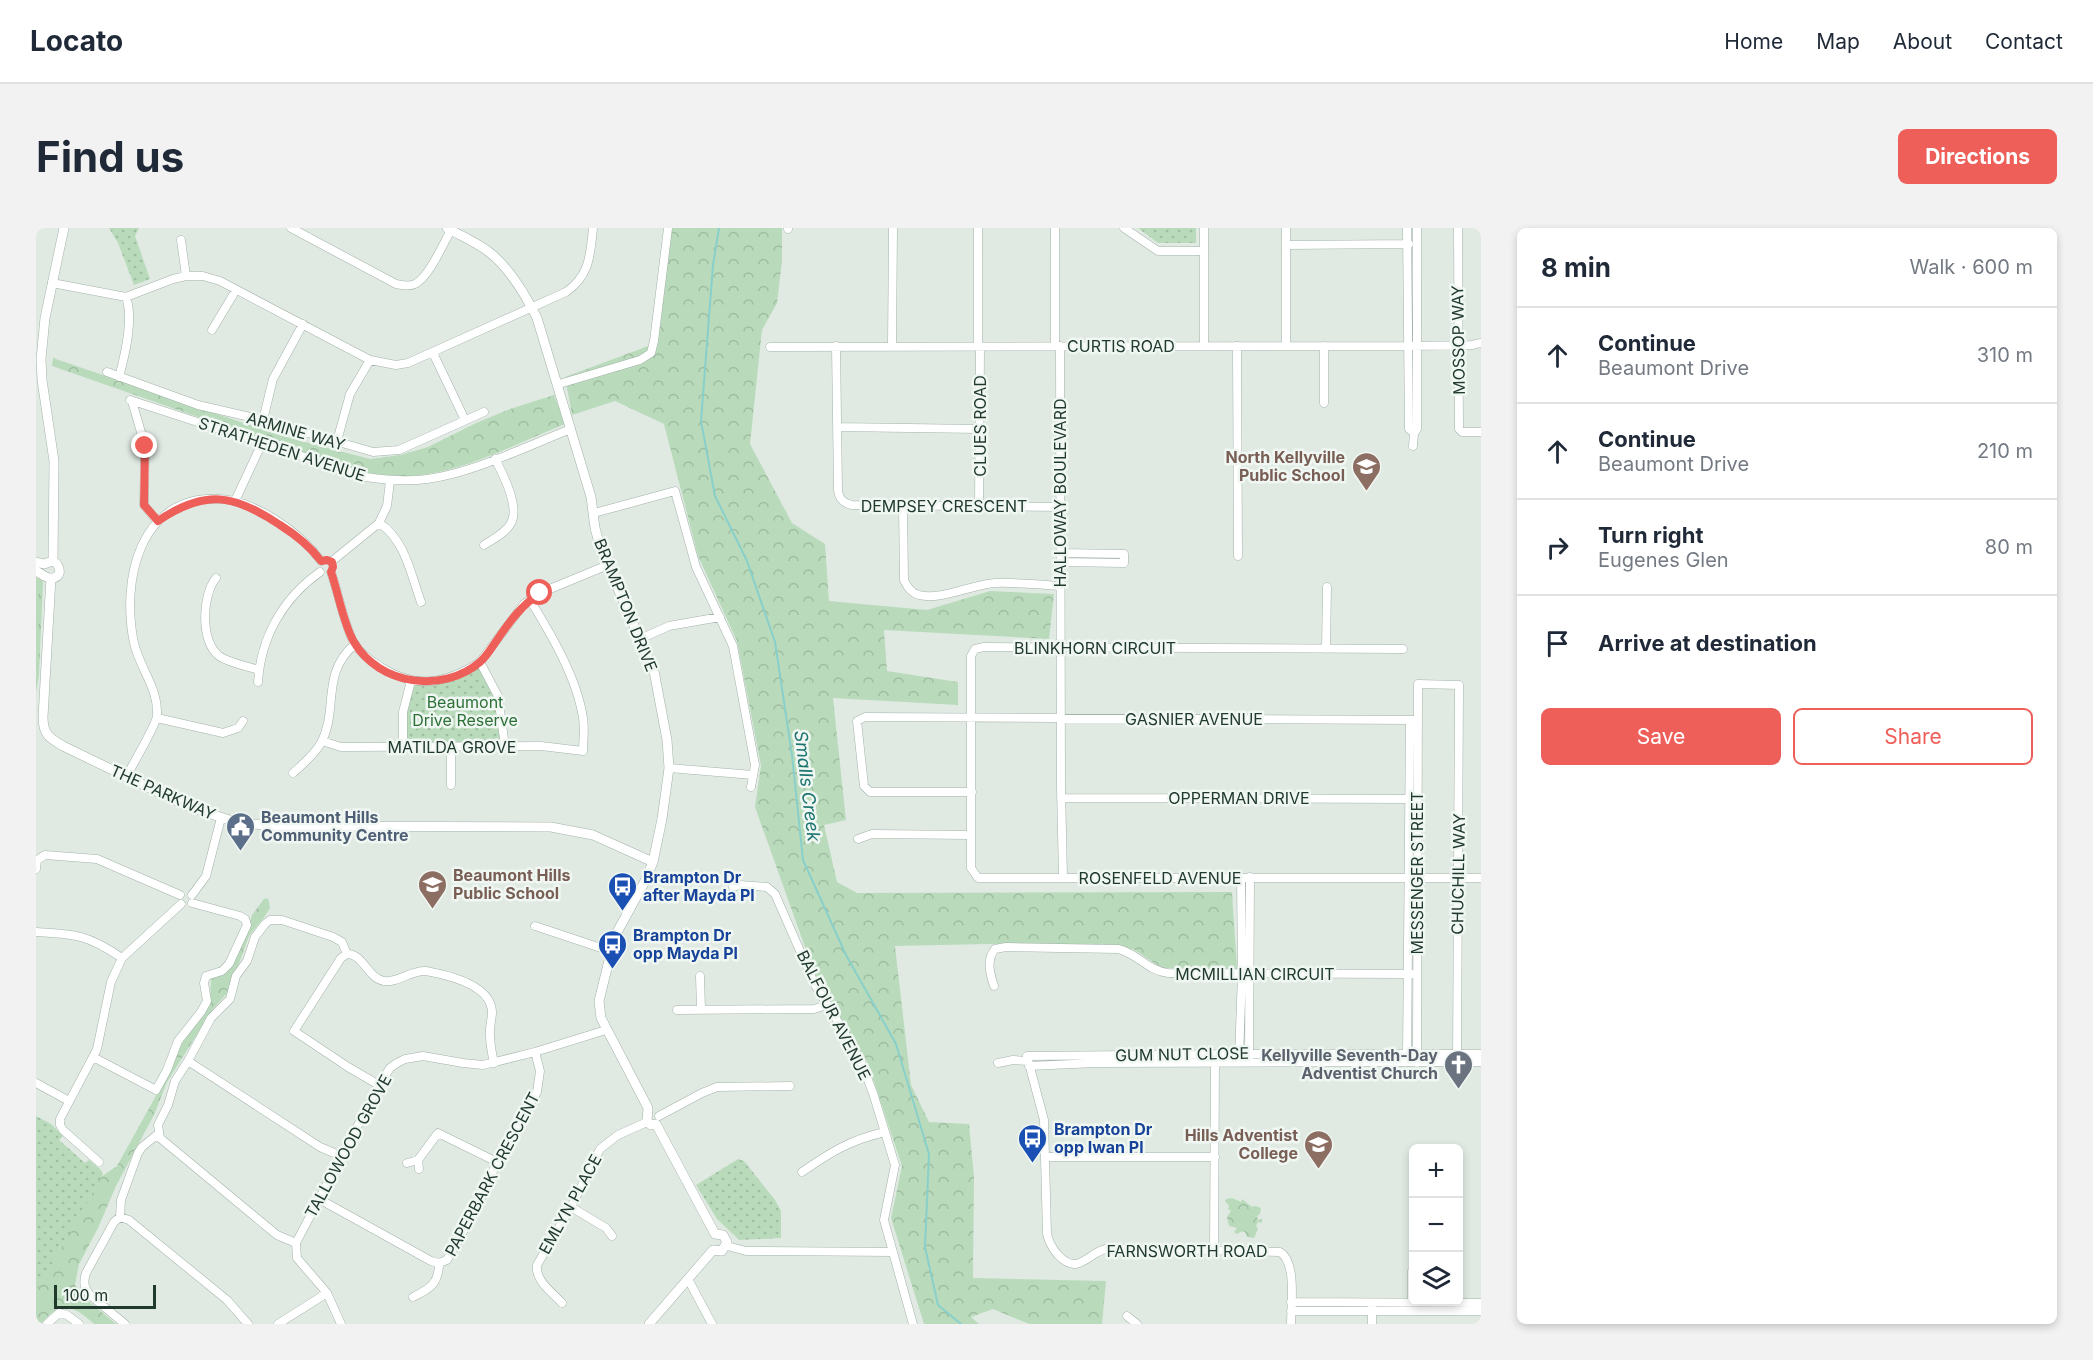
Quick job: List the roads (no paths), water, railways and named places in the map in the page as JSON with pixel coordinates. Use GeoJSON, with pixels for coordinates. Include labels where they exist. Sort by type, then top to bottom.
{"type":"FeatureCollection","features":[{"type":"Feature","properties":{"kind":"street"},"geometry":{"type":"LineString","coordinates":[[49,577],[42,572],[54,461],[43,392],[41,359],[45,318],[64,228]]}},
{"type":"Feature","properties":{"kind":"street"},"geometry":{"type":"LineString","coordinates":[[291,228],[396,284],[407,286],[415,284],[424,277],[449,229]]}},
{"type":"Feature","properties":{"kind":"street"},"geometry":{"type":"LineString","coordinates":[[52,283],[126,297],[173,279],[202,276],[220,281],[370,360],[396,365],[433,353],[566,292],[578,284],[586,272],[593,228]]}},
{"type":"Feature","properties":{"kind":"street"},"geometry":{"type":"LineString","coordinates":[[559,384],[640,360],[651,353],[668,228]]}},
{"type":"Feature","properties":{"kind":"street"},"geometry":{"type":"LineString","coordinates":[[892,346],[893,228]]}},
{"type":"Feature","properties":{"kind":"street","name":"CLUES ROAD"},"geometry":{"type":"LineString","coordinates":[[978,228],[979,506]]}},
{"type":"Feature","properties":{"kind":"street","name":"HALLOWAY BOULEVARD"},"geometry":{"type":"LineString","coordinates":[[1055,228],[1061,718]]}},
{"type":"Feature","properties":{"kind":"street"},"geometry":{"type":"LineString","coordinates":[[1124,228],[1158,251],[1204,251]]}},
{"type":"Feature","properties":{"kind":"street"},"geometry":{"type":"LineString","coordinates":[[1204,228],[1204,346]]}},
{"type":"Feature","properties":{"kind":"street"},"geometry":{"type":"LineString","coordinates":[[1286,228],[1286,346]]}},
{"type":"Feature","properties":{"kind":"street"},"geometry":{"type":"LineString","coordinates":[[1407,228],[1409,429],[1414,434]]}},
{"type":"Feature","properties":{"kind":"street"},"geometry":{"type":"LineString","coordinates":[[1413,446],[1417,429],[1417,228]]}},
{"type":"Feature","properties":{"kind":"street","name":"MOSSOP WAY"},"geometry":{"type":"LineString","coordinates":[[1458,228],[1459,429],[1462,432],[1481,432]]}},
{"type":"Feature","properties":{"kind":"street","name":"BRAMPTON DRIVE"},"geometry":{"type":"LineString","coordinates":[[449,229],[500,261],[523,291],[541,326],[594,513],[595,528],[608,565],[654,670],[667,740],[669,768],[662,819],[653,862],[618,929],[610,951],[599,1001],[601,1018],[606,1030],[715,1234]]}},
{"type":"Feature","properties":{"kind":"street"},"geometry":{"type":"LineString","coordinates":[[181,240],[186,276]]}},
{"type":"Feature","properties":{"kind":"street"},"geometry":{"type":"LineString","coordinates":[[1286,244],[1417,244]]}},
{"type":"Feature","properties":{"kind":"street"},"geometry":{"type":"LineString","coordinates":[[212,330],[236,290]]}},
{"type":"Feature","properties":{"kind":"street"},"geometry":{"type":"LineString","coordinates":[[118,377],[127,342],[129,310],[126,297]]}},
{"type":"Feature","properties":{"kind":"street"},"geometry":{"type":"LineString","coordinates":[[262,420],[273,379],[303,324]]}},
{"type":"Feature","properties":{"kind":"street","name":"CURTIS ROAD"},"geometry":{"type":"LineString","coordinates":[[770,347],[1417,346],[1481,343]]}},
{"type":"Feature","properties":{"kind":"street","name":"CURTIS ROAD"},"geometry":{"type":"LineString","coordinates":[[1472,345],[1481,349]]}},
{"type":"Feature","properties":{"kind":"street","name":"DEMPSEY CRESCENT"},"geometry":{"type":"LineString","coordinates":[[836,346],[838,490],[841,499],[852,505],[1060,507]]}},
{"type":"Feature","properties":{"kind":"street"},"geometry":{"type":"LineString","coordinates":[[1237,346],[1238,556]]}},
{"type":"Feature","properties":{"kind":"street"},"geometry":{"type":"LineString","coordinates":[[1324,346],[1324,403]]}},
{"type":"Feature","properties":{"kind":"street"},"geometry":{"type":"LineString","coordinates":[[433,353],[465,420]]}},
{"type":"Feature","properties":{"kind":"street"},"geometry":{"type":"LineString","coordinates":[[337,441],[350,394],[370,360]]}},
{"type":"Feature","properties":{"kind":"street","name":"ARMINE WAY"},"geometry":{"type":"LineString","coordinates":[[107,372],[198,405],[262,420],[373,452],[399,450],[484,412]]}},
{"type":"Feature","properties":{"kind":"street","name":"STRATHEDEN AVENUE"},"geometry":{"type":"LineString","coordinates":[[158,521],[144,505],[145,446],[131,401],[366,477],[390,481],[425,480],[452,475],[571,429]]}},
{"type":"Feature","properties":{"kind":"street"},"geometry":{"type":"LineString","coordinates":[[837,427],[980,429]]}},
{"type":"Feature","properties":{"kind":"street"},"geometry":{"type":"LineString","coordinates":[[235,501],[262,443]]}},
{"type":"Feature","properties":{"kind":"street"},"geometry":{"type":"LineString","coordinates":[[484,545],[504,531],[514,515],[512,500],[495,459]]}},
{"type":"Feature","properties":{"kind":"street"},"geometry":{"type":"LineString","coordinates":[[332,562],[379,523],[387,506],[390,481]]}},
{"type":"Feature","properties":{"kind":"street"},"geometry":{"type":"LineString","coordinates":[[594,513],[675,491],[696,567],[733,646],[755,765],[751,787]]}},
{"type":"Feature","properties":{"kind":"street"},"geometry":{"type":"LineString","coordinates":[[126,777],[157,718],[154,691],[135,647],[130,622],[132,581],[137,555],[145,538],[158,521],[188,503],[206,499],[235,501],[250,506],[292,533],[306,544],[321,561]]}},
{"type":"Feature","properties":{"kind":"street"},"geometry":{"type":"LineString","coordinates":[[903,506],[904,580],[908,589],[917,595],[943,594],[971,586],[996,583],[1061,586]]}},
{"type":"Feature","properties":{"kind":"street"},"geometry":{"type":"LineString","coordinates":[[379,523],[391,532],[401,547],[422,602]]}},
{"type":"Feature","properties":{"kind":"street"},"geometry":{"type":"LineString","coordinates":[[1124,554],[1124,562],[1060,557],[1124,554]]}},
{"type":"Feature","properties":{"kind":"street"},"geometry":{"type":"LineString","coordinates":[[321,561],[332,562]]}},
{"type":"Feature","properties":{"kind":"street"},"geometry":{"type":"LineString","coordinates":[[320,572],[318,567],[321,561]]}},
{"type":"Feature","properties":{"kind":"street"},"geometry":{"type":"LineString","coordinates":[[36,571],[49,577],[58,574],[60,569],[58,564],[44,562]]}},
{"type":"Feature","properties":{"kind":"street"},"geometry":{"type":"LineString","coordinates":[[332,562],[331,572],[355,644],[382,668],[411,681],[446,679],[460,674],[480,662],[517,611],[530,600],[540,593],[608,565]]}},
{"type":"Feature","properties":{"kind":"street"},"geometry":{"type":"LineString","coordinates":[[320,572],[325,574],[331,572]]}},
{"type":"Feature","properties":{"kind":"street"},"geometry":{"type":"LineString","coordinates":[[258,682],[259,670],[272,625],[284,605],[302,586],[320,572]]}},
{"type":"Feature","properties":{"kind":"street","name":"THE PARKWAY"},"geometry":{"type":"LineString","coordinates":[[49,577],[44,730],[51,739],[187,806],[221,818],[274,826],[551,827],[593,835],[653,862]]}},
{"type":"Feature","properties":{"kind":"street"},"geometry":{"type":"LineString","coordinates":[[216,578],[209,586],[206,602],[205,620],[208,636],[216,653],[222,658],[259,670]]}},
{"type":"Feature","properties":{"kind":"street"},"geometry":{"type":"LineString","coordinates":[[1326,649],[1327,588]]}},
{"type":"Feature","properties":{"kind":"street","name":"MATILDA GROVE"},"geometry":{"type":"LineString","coordinates":[[322,741],[341,747],[541,746],[583,751],[584,719],[575,686],[547,627],[530,600]]}},
{"type":"Feature","properties":{"kind":"street"},"geometry":{"type":"LineString","coordinates":[[640,639],[669,626],[720,617]]}},
{"type":"Feature","properties":{"kind":"street"},"geometry":{"type":"LineString","coordinates":[[293,773],[322,741],[335,674],[344,655],[355,644]]}},
{"type":"Feature","properties":{"kind":"street","name":"BLINKHORN CIRCUIT"},"geometry":{"type":"LineString","coordinates":[[1063,878],[978,878],[971,868],[971,656],[975,649],[1061,644],[1403,649]]}},
{"type":"Feature","properties":{"kind":"street"},"geometry":{"type":"LineString","coordinates":[[480,662],[498,696],[505,746]]}},
{"type":"Feature","properties":{"kind":"street"},"geometry":{"type":"LineString","coordinates":[[403,747],[404,712],[411,681]]}},
{"type":"Feature","properties":{"kind":"street","name":"CHUCHILL WAY"},"geometry":{"type":"LineString","coordinates":[[1419,684],[1458,685],[1457,1058]]}},
{"type":"Feature","properties":{"kind":"street","name":"MESSENGER STREET"},"geometry":{"type":"LineString","coordinates":[[1417,1058],[1417,974],[1413,878],[1413,720],[1419,684]]}},
{"type":"Feature","properties":{"kind":"street","name":"GASNIER AVENUE"},"geometry":{"type":"LineString","coordinates":[[972,792],[870,792],[864,786],[857,721],[866,717],[1413,720]]}},
{"type":"Feature","properties":{"kind":"street"},"geometry":{"type":"LineString","coordinates":[[157,718],[223,733],[238,728],[243,721]]}},
{"type":"Feature","properties":{"kind":"street","name":"ROSENFELD AVENUE"},"geometry":{"type":"LineString","coordinates":[[1061,718],[1063,878],[1481,878]]}},
{"type":"Feature","properties":{"kind":"street"},"geometry":{"type":"LineString","coordinates":[[451,748],[451,785]]}},
{"type":"Feature","properties":{"kind":"street"},"geometry":{"type":"LineString","coordinates":[[669,768],[753,775]]}},
{"type":"Feature","properties":{"kind":"street","name":"OPPERMAN DRIVE"},"geometry":{"type":"LineString","coordinates":[[1061,798],[1413,799]]}},
{"type":"Feature","properties":{"kind":"street"},"geometry":{"type":"LineString","coordinates":[[181,904],[186,906],[206,876],[221,818]]}},
{"type":"Feature","properties":{"kind":"street"},"geometry":{"type":"LineString","coordinates":[[858,839],[872,834],[971,835]]}},
{"type":"Feature","properties":{"kind":"street"},"geometry":{"type":"LineString","coordinates":[[36,869],[37,860],[45,855],[97,859],[180,895]]}},
{"type":"Feature","properties":{"kind":"street"},"geometry":{"type":"LineString","coordinates":[[1240,1063],[1250,877]]}},
{"type":"Feature","properties":{"kind":"street"},"geometry":{"type":"LineString","coordinates":[[1241,878],[1250,1063]]}},
{"type":"Feature","properties":{"kind":"street","name":"MESSENGER STREET"},"geometry":{"type":"LineString","coordinates":[[1407,1058],[1407,975],[1413,878]]}},
{"type":"Feature","properties":{"kind":"street","name":"BALFOUR AVENUE"},"geometry":{"type":"LineString","coordinates":[[734,887],[740,885],[767,887],[775,894],[815,985],[861,1062],[895,1165],[884,1220],[913,1324]]}},
{"type":"Feature","properties":{"kind":"street"},"geometry":{"type":"LineString","coordinates":[[93,1057],[156,1089],[178,1041],[207,1001],[204,983],[206,976],[222,971],[229,964],[247,925],[245,919],[192,899],[186,892],[180,895]]}},
{"type":"Feature","properties":{"kind":"street"},"geometry":{"type":"LineString","coordinates":[[180,895],[181,904]]}},
{"type":"Feature","properties":{"kind":"street"},"geometry":{"type":"LineString","coordinates":[[99,1162],[60,1125],[61,1117],[93,1057],[101,1033],[111,982],[122,958],[181,904]]}},
{"type":"Feature","properties":{"kind":"street"},"geometry":{"type":"LineString","coordinates":[[341,1324],[327,1293],[301,1264],[296,1254],[296,1243],[284,1239],[271,1230],[163,1142],[158,1134],[158,1125],[168,1105],[173,1086],[206,1024],[230,999],[236,976],[247,961],[255,937],[265,924],[270,920],[282,920],[333,937],[342,942],[347,954]]}},
{"type":"Feature","properties":{"kind":"street"},"geometry":{"type":"LineString","coordinates":[[535,926],[610,951]]}},
{"type":"Feature","properties":{"kind":"street"},"geometry":{"type":"LineString","coordinates":[[36,932],[84,937],[122,958]]}},
{"type":"Feature","properties":{"kind":"street","name":"MCMILLIAN CIRCUIT"},"geometry":{"type":"LineString","coordinates":[[994,986],[991,975],[991,957],[995,949],[1006,947],[1118,949],[1132,954],[1146,965],[1161,972],[1417,974]]}},
{"type":"Feature","properties":{"kind":"street"},"geometry":{"type":"LineString","coordinates":[[380,1085],[294,1031],[341,958],[347,954],[355,955],[375,977],[385,981],[418,971],[426,971],[480,989],[491,1004],[492,1018],[489,1034],[494,1063]]}},
{"type":"Feature","properties":{"kind":"street"},"geometry":{"type":"LineString","coordinates":[[700,976],[701,1010]]}},
{"type":"Feature","properties":{"kind":"street"},"geometry":{"type":"LineString","coordinates":[[676,1010],[814,1009],[827,1005]]}},
{"type":"Feature","properties":{"kind":"street","name":"TALLOWOOD GROVE"},"geometry":{"type":"LineString","coordinates":[[296,1243],[390,1068],[413,1056],[434,1057],[472,1065],[494,1063],[606,1030]]}},
{"type":"Feature","properties":{"kind":"street","name":"PAPERBARK CRESCENT"},"geometry":{"type":"LineString","coordinates":[[319,1199],[431,1261],[440,1263],[447,1260],[478,1205],[497,1162],[537,1092],[540,1071],[535,1052]]}},
{"type":"Feature","properties":{"kind":"street","name":"GUM NUT CLOSE"},"geometry":{"type":"LineString","coordinates":[[1215,1059],[1239,1054],[1457,1058],[1481,1054]]}},
{"type":"Feature","properties":{"kind":"street","name":"GUM NUT CLOSE"},"geometry":{"type":"LineString","coordinates":[[998,1063],[1013,1060],[1215,1059],[1250,1063],[1407,1058]]}},
{"type":"Feature","properties":{"kind":"street","name":"GUM NUT CLOSE"},"geometry":{"type":"LineString","coordinates":[[1457,1058],[1481,1062]]}},
{"type":"Feature","properties":{"kind":"street"},"geometry":{"type":"LineString","coordinates":[[1214,1251],[1215,1059]]}},
{"type":"Feature","properties":{"kind":"street"},"geometry":{"type":"LineString","coordinates":[[188,1061],[320,1147],[341,1156]]}},
{"type":"Feature","properties":{"kind":"street"},"geometry":{"type":"LineString","coordinates":[[1028,1061],[1042,1111],[1046,1156],[1215,1157]]}},
{"type":"Feature","properties":{"kind":"street"},"geometry":{"type":"LineString","coordinates":[[36,1083],[69,1101]]}},
{"type":"Feature","properties":{"kind":"street","name":"EMLYN PLACE"},"geometry":{"type":"LineString","coordinates":[[562,1303],[542,1283],[536,1272],[537,1265],[571,1207],[600,1149],[618,1135],[717,1087],[790,1086]]}},
{"type":"Feature","properties":{"kind":"street"},"geometry":{"type":"LineString","coordinates":[[802,1172],[847,1144],[885,1132]]}},
{"type":"Feature","properties":{"kind":"street"},"geometry":{"type":"LineString","coordinates":[[408,1163],[418,1164],[438,1133],[497,1162]]}},
{"type":"Feature","properties":{"kind":"street"},"geometry":{"type":"LineString","coordinates":[[125,1324],[86,1291],[84,1282],[86,1273],[114,1222],[120,1217],[123,1194],[138,1153],[158,1134]]}},
{"type":"Feature","properties":{"kind":"street","name":"FARNSWORTH ROAD"},"geometry":{"type":"LineString","coordinates":[[1046,1156],[1048,1241],[1068,1263],[1078,1264],[1101,1250],[1110,1248],[1274,1251],[1287,1258],[1291,1274],[1291,1306]]}},
{"type":"Feature","properties":{"kind":"street"},"geometry":{"type":"LineString","coordinates":[[571,1207],[606,1228],[612,1236]]}},
{"type":"Feature","properties":{"kind":"street"},"geometry":{"type":"LineString","coordinates":[[120,1217],[129,1220],[227,1300],[248,1324]]}},
{"type":"Feature","properties":{"kind":"street"},"geometry":{"type":"LineString","coordinates":[[719,1233],[726,1237],[727,1246],[722,1251],[713,1250],[709,1240],[719,1233]]}},
{"type":"Feature","properties":{"kind":"street"},"geometry":{"type":"LineString","coordinates":[[727,1246],[746,1251],[893,1252]]}},
{"type":"Feature","properties":{"kind":"street"},"geometry":{"type":"LineString","coordinates":[[649,1324],[713,1250]]}},
{"type":"Feature","properties":{"kind":"street"},"geometry":{"type":"LineString","coordinates":[[413,1297],[431,1287],[435,1282],[440,1263]]}},
{"type":"Feature","properties":{"kind":"street"},"geometry":{"type":"LineString","coordinates":[[688,1279],[712,1324]]}},
{"type":"Feature","properties":{"kind":"street"},"geometry":{"type":"LineString","coordinates":[[278,1324],[327,1293]]}},
{"type":"Feature","properties":{"kind":"street"},"geometry":{"type":"LineString","coordinates":[[1463,1304],[1481,1303]]}},
{"type":"Feature","properties":{"kind":"street"},"geometry":{"type":"LineString","coordinates":[[1291,1324],[1291,1306],[1434,1306]]}},
{"type":"Feature","properties":{"kind":"street"},"geometry":{"type":"LineString","coordinates":[[1460,1306],[1481,1311]]}},
{"type":"Feature","properties":{"kind":"street"},"geometry":{"type":"LineString","coordinates":[[1372,1307],[1372,1324]]}},
{"type":"Feature","properties":{"kind":"street"},"geometry":{"type":"LineString","coordinates":[[47,1324],[59,1313],[67,1315],[79,1324]]}},
{"type":"Feature","properties":{"kind":"street"},"geometry":{"type":"LineString","coordinates":[[1127,1316],[1137,1324]]}},
{"type":"Feature","properties":{"kind":"waterway","name":"Smalls Creek"},"geometry":{"type":"LineString","coordinates":[[719,228],[713,265],[701,421],[715,496],[747,561],[775,642],[792,755],[803,860],[846,955],[896,1044],[929,1154],[925,1247],[938,1305],[961,1324]]}},
{"type":"Feature","properties":{"kind":"place","name":"North Kellyville Public School"},"geometry":{"type":"Point","coordinates":[1366,492]}},
{"type":"Feature","properties":{"kind":"place","name":"Beaumont Hills Community Centre"},"geometry":{"type":"Point","coordinates":[240,852]}},
{"type":"Feature","properties":{"kind":"place","name":"Beaumont Hills Public School"},"geometry":{"type":"Point","coordinates":[432,910]}},
{"type":"Feature","properties":{"kind":"place","name":"Brampton Dr after Mayda Pl"},"geometry":{"type":"Point","coordinates":[622,912]}},
{"type":"Feature","properties":{"kind":"place","name":"Brampton Dr opp Mayda Pl"},"geometry":{"type":"Point","coordinates":[612,970]}},
{"type":"Feature","properties":{"kind":"place","name":"Kellyville Seventh-Day Adventist Church"},"geometry":{"type":"Point","coordinates":[1459,1090]}},
{"type":"Feature","properties":{"kind":"place","name":"Brampton Dr opp Iwan Pl"},"geometry":{"type":"Point","coordinates":[1033,1164]}},
{"type":"Feature","properties":{"kind":"place","name":"Hills Adventist College"},"geometry":{"type":"Point","coordinates":[1319,1170]}},
{"type":"Feature","properties":{"kind":"park label","name":"Beaumont Drive Reserve"},"geometry":{"type":"Point","coordinates":[465,711]}}]}
